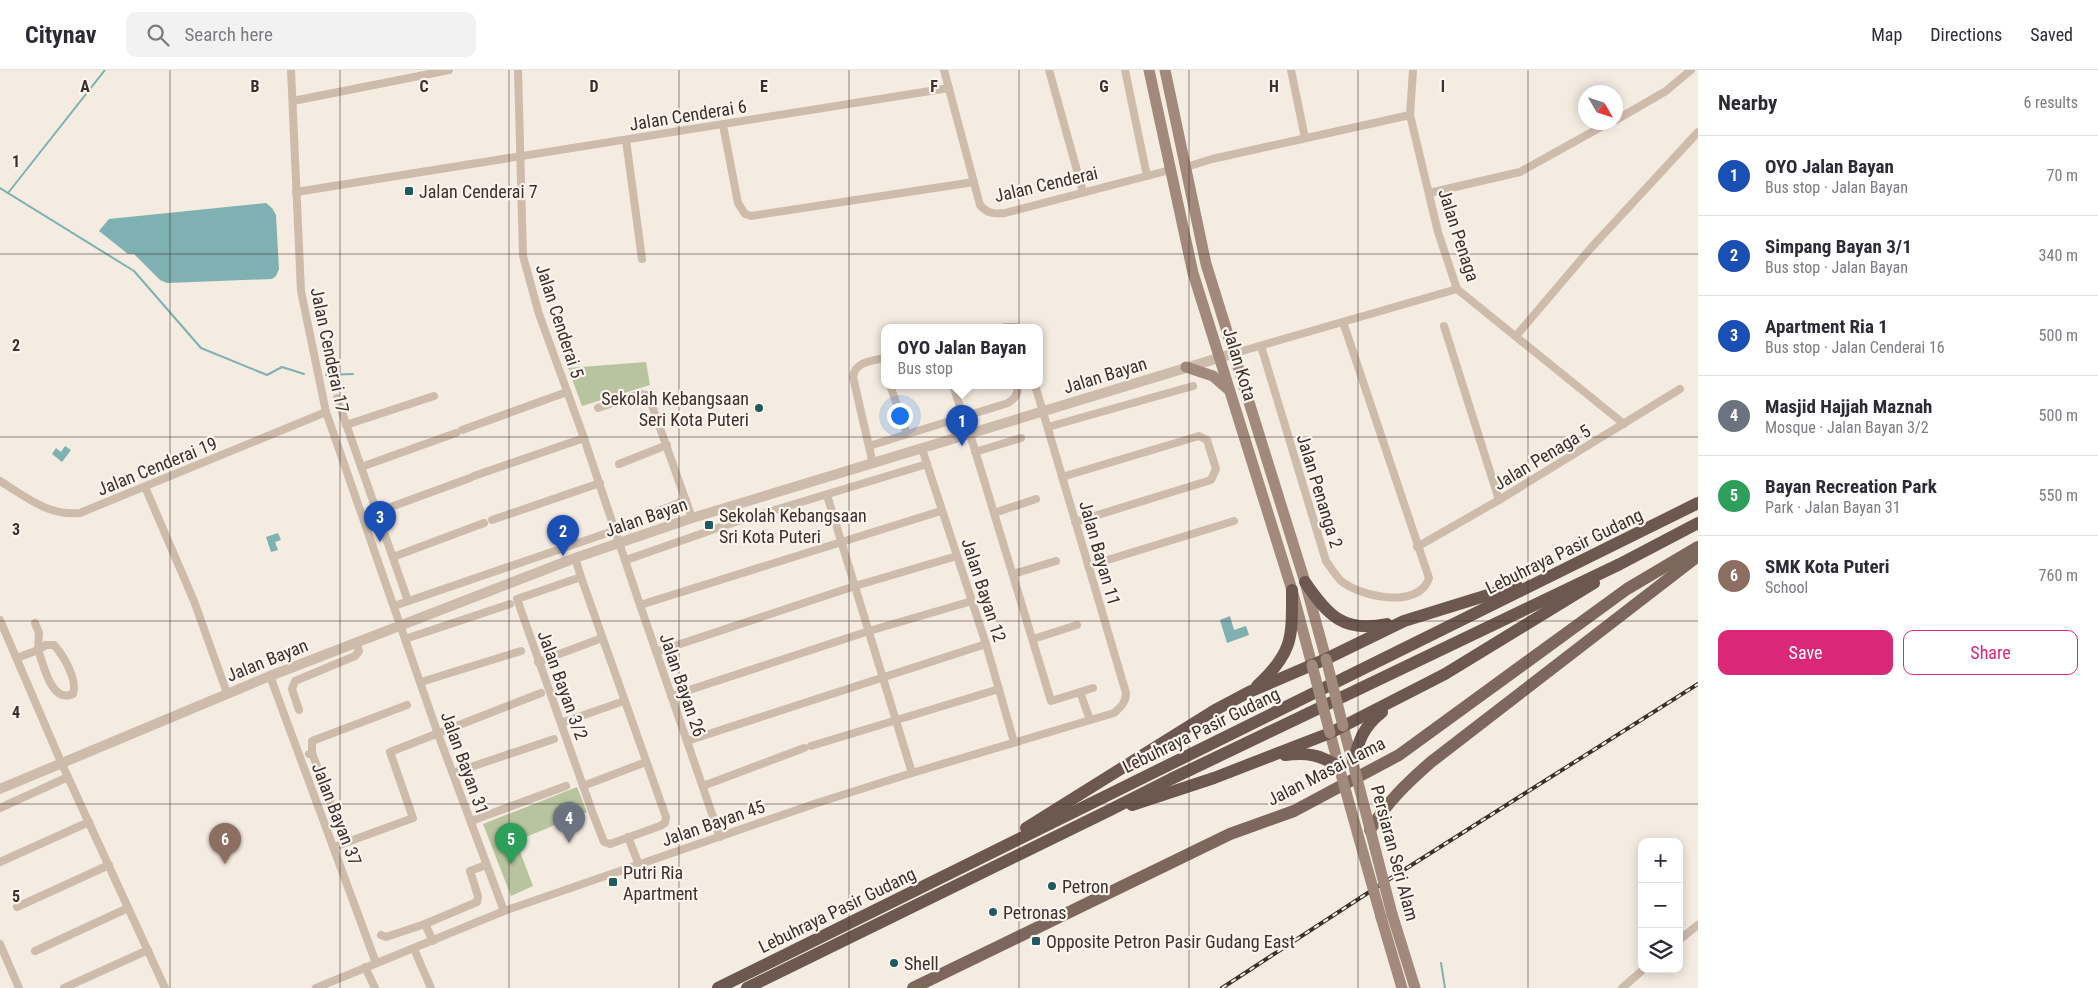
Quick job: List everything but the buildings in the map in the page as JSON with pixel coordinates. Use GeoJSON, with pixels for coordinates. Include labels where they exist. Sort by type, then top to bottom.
{"type":"FeatureCollection","features":[{"type":"Feature","properties":{"kind":"highway","name":"Lebuhraya Pasir Gudang"},"geometry":{"type":"LineString","coordinates":[[718,988],[1698,503]]}},
{"type":"Feature","properties":{"kind":"highway","name":"Lebuhraya Pasir Gudang"},"geometry":{"type":"LineString","coordinates":[[747,988],[1171,779],[1620,564],[1698,523]]}},
{"type":"Feature","properties":{"kind":"highway"},"geometry":{"type":"LineString","coordinates":[[1110,810],[1155,798],[1268,758],[1396,701],[1445,674],[1576,595],[1620,564]]}},
{"type":"Feature","properties":{"kind":"highway"},"geometry":{"type":"LineString","coordinates":[[1305,582],[1320,605],[1332,616],[1346,624],[1372,628],[1404,621],[1511,588],[1571,567]]}},
{"type":"Feature","properties":{"kind":"highway"},"geometry":{"type":"LineString","coordinates":[[1249,692],[1280,663],[1286,650],[1292,622],[1292,590]]}},
{"type":"Feature","properties":{"kind":"highway"},"geometry":{"type":"LineString","coordinates":[[992,852],[1022,830],[1206,715],[1249,692],[1326,659],[1404,621]]}},
{"type":"Feature","properties":{"kind":"highway"},"geometry":{"type":"LineString","coordinates":[[1353,763],[1364,731],[1375,718],[1396,701]]}},
{"type":"Feature","properties":{"kind":"highway"},"geometry":{"type":"LineString","coordinates":[[1268,758],[1298,753],[1312,754],[1324,757],[1339,767]]}},
{"type":"Feature","properties":{"kind":"main road","name":"Jalan Kota"},"geometry":{"type":"LineString","coordinates":[[1149,70],[1193,273],[1292,590],[1330,732]]}},
{"type":"Feature","properties":{"kind":"main road","name":"Jalan Kota"},"geometry":{"type":"LineString","coordinates":[[1165,70],[1206,264],[1305,582],[1343,726]]}},
{"type":"Feature","properties":{"kind":"main road"},"geometry":{"type":"LineString","coordinates":[[1186,368],[1213,376],[1231,392]]}},
{"type":"Feature","properties":{"kind":"main road","name":"Jalan Masai Lama"},"geometry":{"type":"LineString","coordinates":[[913,988],[1230,834],[1294,811],[1400,754],[1619,595],[1698,547]]}},
{"type":"Feature","properties":{"kind":"main road"},"geometry":{"type":"LineString","coordinates":[[1370,830],[1382,810],[1398,791],[1431,762],[1698,556]]}},
{"type":"Feature","properties":{"kind":"main road"},"geometry":{"type":"LineString","coordinates":[[1656,571],[1665,575],[1663,584]]}},
{"type":"Feature","properties":{"kind":"main road","name":"Persiaran Seri Alam"},"geometry":{"type":"LineString","coordinates":[[1343,726],[1370,830],[1402,988]]}},
{"type":"Feature","properties":{"kind":"main road","name":"Persiaran Seri Alam"},"geometry":{"type":"LineString","coordinates":[[1330,732],[1339,767],[1386,915],[1415,988]]}},
{"type":"Feature","properties":{"kind":"street","name":"Jalan Cenderai 17"},"geometry":{"type":"LineString","coordinates":[[292,70],[301,291],[326,412],[401,624]]}},
{"type":"Feature","properties":{"kind":"street"},"geometry":{"type":"LineString","coordinates":[[293,101],[449,70]]}},
{"type":"Feature","properties":{"kind":"street","name":"Jalan Cenderai 5"},"geometry":{"type":"LineString","coordinates":[[518,70],[523,256],[539,314],[620,542]]}},
{"type":"Feature","properties":{"kind":"street","name":"Jalan Cenderai"},"geometry":{"type":"LineString","coordinates":[[944,70],[980,205],[986,212],[994,214],[1005,213],[1170,170]]}},
{"type":"Feature","properties":{"kind":"street"},"geometry":{"type":"LineString","coordinates":[[1049,70],[1083,192]]}},
{"type":"Feature","properties":{"kind":"street"},"geometry":{"type":"LineString","coordinates":[[1125,70],[1147,176]]}},
{"type":"Feature","properties":{"kind":"street"},"geometry":{"type":"LineString","coordinates":[[1291,70],[1305,138]]}},
{"type":"Feature","properties":{"kind":"street","name":"Jalan Penaga"},"geometry":{"type":"LineString","coordinates":[[1413,70],[1410,115],[1438,232],[1457,289],[1624,424]]}},
{"type":"Feature","properties":{"kind":"street"},"geometry":{"type":"LineString","coordinates":[[1623,116],[1666,91],[1691,70]]}},
{"type":"Feature","properties":{"kind":"street","name":"Jalan Cenderai 6"},"geometry":{"type":"LineString","coordinates":[[521,155],[724,125],[948,88]]}},
{"type":"Feature","properties":{"kind":"street"},"geometry":{"type":"LineString","coordinates":[[1186,167],[1410,115]]}},
{"type":"Feature","properties":{"kind":"street"},"geometry":{"type":"LineString","coordinates":[[724,125],[738,203],[745,214],[758,216],[974,182]]}},
{"type":"Feature","properties":{"kind":"street"},"geometry":{"type":"LineString","coordinates":[[1429,193],[1520,172],[1596,130]]}},
{"type":"Feature","properties":{"kind":"street"},"geometry":{"type":"LineString","coordinates":[[1516,336],[1590,249],[1698,132]]}},
{"type":"Feature","properties":{"kind":"street"},"geometry":{"type":"LineString","coordinates":[[626,140],[642,259]]}},
{"type":"Feature","properties":{"kind":"street"},"geometry":{"type":"LineString","coordinates":[[296,192],[521,155]]}},
{"type":"Feature","properties":{"kind":"street"},"geometry":{"type":"LineString","coordinates":[[1235,353],[1457,289]]}},
{"type":"Feature","properties":{"kind":"street"},"geometry":{"type":"LineString","coordinates":[[1343,322],[1417,547]]}},
{"type":"Feature","properties":{"kind":"street"},"geometry":{"type":"LineString","coordinates":[[1444,326],[1499,500]]}},
{"type":"Feature","properties":{"kind":"street","name":"Jalan Penanga 2"},"geometry":{"type":"LineString","coordinates":[[1260,346],[1326,561],[1341,580],[1362,593],[1383,598],[1404,597],[1426,586],[1429,578],[1417,547]]}},
{"type":"Feature","properties":{"kind":"street","name":"Jalan Bayan"},"geometry":{"type":"LineString","coordinates":[[0,789],[227,693],[401,624],[620,542],[692,518],[1235,353]]}},
{"type":"Feature","properties":{"kind":"street"},"geometry":{"type":"LineString","coordinates":[[873,464],[853,378],[855,369],[866,362],[881,359]]}},
{"type":"Feature","properties":{"kind":"street"},"geometry":{"type":"LineString","coordinates":[[1048,427],[1193,386]]}},
{"type":"Feature","properties":{"kind":"street"},"geometry":{"type":"LineString","coordinates":[[891,389],[906,434]]}},
{"type":"Feature","properties":{"kind":"street"},"geometry":{"type":"LineString","coordinates":[[954,389],[963,416]]}},
{"type":"Feature","properties":{"kind":"street"},"geometry":{"type":"LineString","coordinates":[[869,446],[1008,403],[1015,398],[1016,389]]}},
{"type":"Feature","properties":{"kind":"street","name":"Jalan Bayan 11"},"geometry":{"type":"LineString","coordinates":[[1036,389],[1126,693],[1124,702]]}},
{"type":"Feature","properties":{"kind":"street","name":"Jalan Penaga 5"},"geometry":{"type":"LineString","coordinates":[[1417,547],[1499,500],[1680,389]]}},
{"type":"Feature","properties":{"kind":"street"},"geometry":{"type":"LineString","coordinates":[[361,467],[567,392]]}},
{"type":"Feature","properties":{"kind":"street"},"geometry":{"type":"LineString","coordinates":[[598,408],[639,394],[647,395],[652,401],[692,518]]}},
{"type":"Feature","properties":{"kind":"street"},"geometry":{"type":"LineString","coordinates":[[346,425],[434,396]]}},
{"type":"Feature","properties":{"kind":"street"},"geometry":{"type":"LineString","coordinates":[[337,398],[408,601]]}},
{"type":"Feature","properties":{"kind":"street","name":"Jalan Cenderai 19"},"geometry":{"type":"LineString","coordinates":[[0,481],[54,512],[66,514],[80,513],[326,412]]}},
{"type":"Feature","properties":{"kind":"street"},"geometry":{"type":"LineString","coordinates":[[970,434],[1051,701],[1093,688]]}},
{"type":"Feature","properties":{"kind":"street"},"geometry":{"type":"LineString","coordinates":[[1062,477],[1198,436],[1206,440],[1216,469],[1211,480],[1075,522]]}},
{"type":"Feature","properties":{"kind":"street"},"geometry":{"type":"LineString","coordinates":[[377,512],[584,438]]}},
{"type":"Feature","properties":{"kind":"street"},"geometry":{"type":"LineString","coordinates":[[975,452],[1021,438]]}},
{"type":"Feature","properties":{"kind":"street"},"geometry":{"type":"LineString","coordinates":[[619,464],[667,445]]}},
{"type":"Feature","properties":{"kind":"street","name":"Jalan Bayan 12"},"geometry":{"type":"LineString","coordinates":[[922,449],[986,644],[1014,742]]}},
{"type":"Feature","properties":{"kind":"street"},"geometry":{"type":"LineString","coordinates":[[626,560],[735,522],[927,464]]}},
{"type":"Feature","properties":{"kind":"street"},"geometry":{"type":"LineString","coordinates":[[393,556],[600,483]]}},
{"type":"Feature","properties":{"kind":"street"},"geometry":{"type":"LineString","coordinates":[[145,487],[194,601],[227,693]]}},
{"type":"Feature","properties":{"kind":"street"},"geometry":{"type":"LineString","coordinates":[[827,495],[912,772]]}},
{"type":"Feature","properties":{"kind":"street"},"geometry":{"type":"LineString","coordinates":[[994,512],[1036,499]]}},
{"type":"Feature","properties":{"kind":"street"},"geometry":{"type":"LineString","coordinates":[[649,515],[686,500]]}},
{"type":"Feature","properties":{"kind":"street"},"geometry":{"type":"LineString","coordinates":[[640,605],[941,511]]}},
{"type":"Feature","properties":{"kind":"street"},"geometry":{"type":"LineString","coordinates":[[1088,566],[1234,521]]}},
{"type":"Feature","properties":{"kind":"street"},"geometry":{"type":"LineString","coordinates":[[394,606],[616,530]]}},
{"type":"Feature","properties":{"kind":"street","name":"Jalan Bayan 26"},"geometry":{"type":"LineString","coordinates":[[620,542],[720,837]]}},
{"type":"Feature","properties":{"kind":"street"},"geometry":{"type":"LineString","coordinates":[[656,652],[854,586],[957,556]]}},
{"type":"Feature","properties":{"kind":"street"},"geometry":{"type":"LineString","coordinates":[[575,558],[666,817],[665,823],[628,837],[639,865]]}},
{"type":"Feature","properties":{"kind":"street"},"geometry":{"type":"LineString","coordinates":[[1013,574],[1056,561]]}},
{"type":"Feature","properties":{"kind":"street","name":"Jalan Bayan 3/2"},"geometry":{"type":"LineString","coordinates":[[582,577],[517,599],[604,842],[607,844],[628,837]]}},
{"type":"Feature","properties":{"kind":"street"},"geometry":{"type":"LineString","coordinates":[[671,696],[869,631],[972,601]]}},
{"type":"Feature","properties":{"kind":"street"},"geometry":{"type":"LineString","coordinates":[[405,639],[510,604]]}},
{"type":"Feature","properties":{"kind":"street"},"geometry":{"type":"LineString","coordinates":[[0,620],[61,762],[165,988]]}},
{"type":"Feature","properties":{"kind":"street"},"geometry":{"type":"LineString","coordinates":[[17,658],[38,650],[46,644],[54,645],[61,653],[73,680],[73,694],[66,697],[59,696],[54,690],[38,650],[39,633],[35,623]]}},
{"type":"Feature","properties":{"kind":"street","name":"Jalan Bayan 31"},"geometry":{"type":"LineString","coordinates":[[401,624],[438,734],[504,911]]}},
{"type":"Feature","properties":{"kind":"street"},"geometry":{"type":"LineString","coordinates":[[1032,639],[1077,625]]}},
{"type":"Feature","properties":{"kind":"street"},"geometry":{"type":"LineString","coordinates":[[538,662],[602,638]]}},
{"type":"Feature","properties":{"kind":"street"},"geometry":{"type":"LineString","coordinates":[[300,710],[292,689],[295,681],[355,656],[359,651],[356,642]]}},
{"type":"Feature","properties":{"kind":"street"},"geometry":{"type":"LineString","coordinates":[[687,742],[986,644]]}},
{"type":"Feature","properties":{"kind":"street"},"geometry":{"type":"LineString","coordinates":[[421,682],[521,651]]}},
{"type":"Feature","properties":{"kind":"street","name":"Jalan Bayan 37"},"geometry":{"type":"LineString","coordinates":[[270,676],[376,963]]}},
{"type":"Feature","properties":{"kind":"street"},"geometry":{"type":"LineString","coordinates":[[703,786],[808,747],[999,689]]}},
{"type":"Feature","properties":{"kind":"street"},"geometry":{"type":"LineString","coordinates":[[1080,692],[1090,720]]}},
{"type":"Feature","properties":{"kind":"street"},"geometry":{"type":"LineString","coordinates":[[334,847],[413,818],[390,752],[541,693]]}},
{"type":"Feature","properties":{"kind":"street"},"geometry":{"type":"LineString","coordinates":[[561,723],[624,701]]}},
{"type":"Feature","properties":{"kind":"street","name":"Jalan Bayan 45"},"geometry":{"type":"LineString","coordinates":[[320,987],[504,911],[912,772],[1114,712],[1124,702]]}},
{"type":"Feature","properties":{"kind":"street"},"geometry":{"type":"LineString","coordinates":[[344,841],[312,753],[312,741],[407,705]]}},
{"type":"Feature","properties":{"kind":"street"},"geometry":{"type":"LineString","coordinates":[[453,773],[554,739]]}},
{"type":"Feature","properties":{"kind":"street"},"geometry":{"type":"LineString","coordinates":[[300,757],[312,753]]}},
{"type":"Feature","properties":{"kind":"street"},"geometry":{"type":"LineString","coordinates":[[583,786],[646,762]]}},
{"type":"Feature","properties":{"kind":"street"},"geometry":{"type":"LineString","coordinates":[[0,808],[68,777]]}},
{"type":"Feature","properties":{"kind":"street"},"geometry":{"type":"LineString","coordinates":[[470,821],[566,786]]}},
{"type":"Feature","properties":{"kind":"street"},"geometry":{"type":"LineString","coordinates":[[0,862],[89,822]]}},
{"type":"Feature","properties":{"kind":"street"},"geometry":{"type":"LineString","coordinates":[[17,907],[109,865]]}},
{"type":"Feature","properties":{"kind":"street"},"geometry":{"type":"LineString","coordinates":[[381,935],[386,937],[425,924],[477,902],[478,896],[470,871],[486,865]]}},
{"type":"Feature","properties":{"kind":"street"},"geometry":{"type":"LineString","coordinates":[[35,951],[128,908]]}},
{"type":"Feature","properties":{"kind":"street"},"geometry":{"type":"LineString","coordinates":[[425,924],[433,941]]}},
{"type":"Feature","properties":{"kind":"street"},"geometry":{"type":"LineString","coordinates":[[1683,937],[1698,926]]}},
{"type":"Feature","properties":{"kind":"street"},"geometry":{"type":"LineString","coordinates":[[0,944],[19,988]]}},
{"type":"Feature","properties":{"kind":"street"},"geometry":{"type":"LineString","coordinates":[[414,949],[431,988]]}},
{"type":"Feature","properties":{"kind":"street"},"geometry":{"type":"LineString","coordinates":[[64,988],[148,950]]}},
{"type":"Feature","properties":{"kind":"street"},"geometry":{"type":"LineString","coordinates":[[366,967],[375,988]]}},
{"type":"Feature","properties":{"kind":"street"},"geometry":{"type":"LineString","coordinates":[[1622,988],[1639,973]]}},
{"type":"Feature","properties":{"kind":"green space"},"geometry":{"type":"Polygon","coordinates":[[[646,362],[650,385],[582,406],[568,368],[646,362]]]}},
{"type":"Feature","properties":{"kind":"green space"},"geometry":{"type":"Polygon","coordinates":[[[577,787],[587,812],[516,841],[533,886],[511,896],[483,824],[577,787]]]}},
{"type":"Feature","properties":{"kind":"water"},"geometry":{"type":"Polygon","coordinates":[[[266,203],[276,215],[279,269],[276,276],[272,279],[167,283],[160,280],[134,254],[128,254],[99,231],[109,219],[266,203]]]}},
{"type":"Feature","properties":{"kind":"water"},"geometry":{"type":"Polygon","coordinates":[[[65,446],[71,450],[62,462],[52,454],[56,448],[61,452],[65,446]]]}},
{"type":"Feature","properties":{"kind":"water"},"geometry":{"type":"Polygon","coordinates":[[[278,533],[281,540],[275,542],[278,550],[271,552],[266,537],[278,533]]]}},
{"type":"Feature","properties":{"kind":"water"},"geometry":{"type":"Polygon","coordinates":[[[1230,616],[1234,630],[1246,626],[1249,635],[1227,643],[1220,620],[1230,616]]]}},
{"type":"Feature","properties":{"kind":"waterway"},"geometry":{"type":"LineString","coordinates":[[8,193],[105,70]]}},
{"type":"Feature","properties":{"kind":"waterway"},"geometry":{"type":"LineString","coordinates":[[0,188],[134,271],[201,348],[267,375],[282,367],[304,374]]}},
{"type":"Feature","properties":{"kind":"waterway"},"geometry":{"type":"LineString","coordinates":[[326,375],[353,374]]}},
{"type":"Feature","properties":{"kind":"waterway"},"geometry":{"type":"LineString","coordinates":[[1441,963],[1445,988]]}},
{"type":"Feature","properties":{"kind":"railway"},"geometry":{"type":"LineString","coordinates":[[1222,988],[1380,885],[1698,684]]}},
{"type":"Feature","properties":{"kind":"place","name":"Jalan Cenderai 7"},"geometry":{"type":"Point","coordinates":[409,191]}},
{"type":"Feature","properties":{"kind":"place","name":"Sekolah Kebangsaan Seri Kota Puteri"},"geometry":{"type":"Point","coordinates":[759,408]}},
{"type":"Feature","properties":{"kind":"place","name":"OYO Jalan Bayan"},"geometry":{"type":"Point","coordinates":[962,446]}},
{"type":"Feature","properties":{"kind":"place","name":"Sekolah Kebangsaan Sri Kota Puteri"},"geometry":{"type":"Point","coordinates":[709,525]}},
{"type":"Feature","properties":{"kind":"place","name":"Apartment Ria 1"},"geometry":{"type":"Point","coordinates":[380,542]}},
{"type":"Feature","properties":{"kind":"place","name":"Simpang Bayan 3/1"},"geometry":{"type":"Point","coordinates":[563,556]}},
{"type":"Feature","properties":{"kind":"place","name":"Masjid Hajjah Maznah"},"geometry":{"type":"Point","coordinates":[569,843]}},
{"type":"Feature","properties":{"kind":"place","name":"SMK Kota Puteri"},"geometry":{"type":"Point","coordinates":[225,864]}},
{"type":"Feature","properties":{"kind":"place","name":"Bayan Recreation Park"},"geometry":{"type":"Point","coordinates":[511,864]}},
{"type":"Feature","properties":{"kind":"place","name":"Putri Ria Apartment"},"geometry":{"type":"Point","coordinates":[613,882]}},
{"type":"Feature","properties":{"kind":"place","name":"Petron"},"geometry":{"type":"Point","coordinates":[1052,886]}},
{"type":"Feature","properties":{"kind":"place","name":"Petronas"},"geometry":{"type":"Point","coordinates":[993,912]}},
{"type":"Feature","properties":{"kind":"place","name":"Opposite Petron Pasir Gudang East"},"geometry":{"type":"Point","coordinates":[1036,941]}},
{"type":"Feature","properties":{"kind":"place","name":"Shell"},"geometry":{"type":"Point","coordinates":[894,963]}}]}
